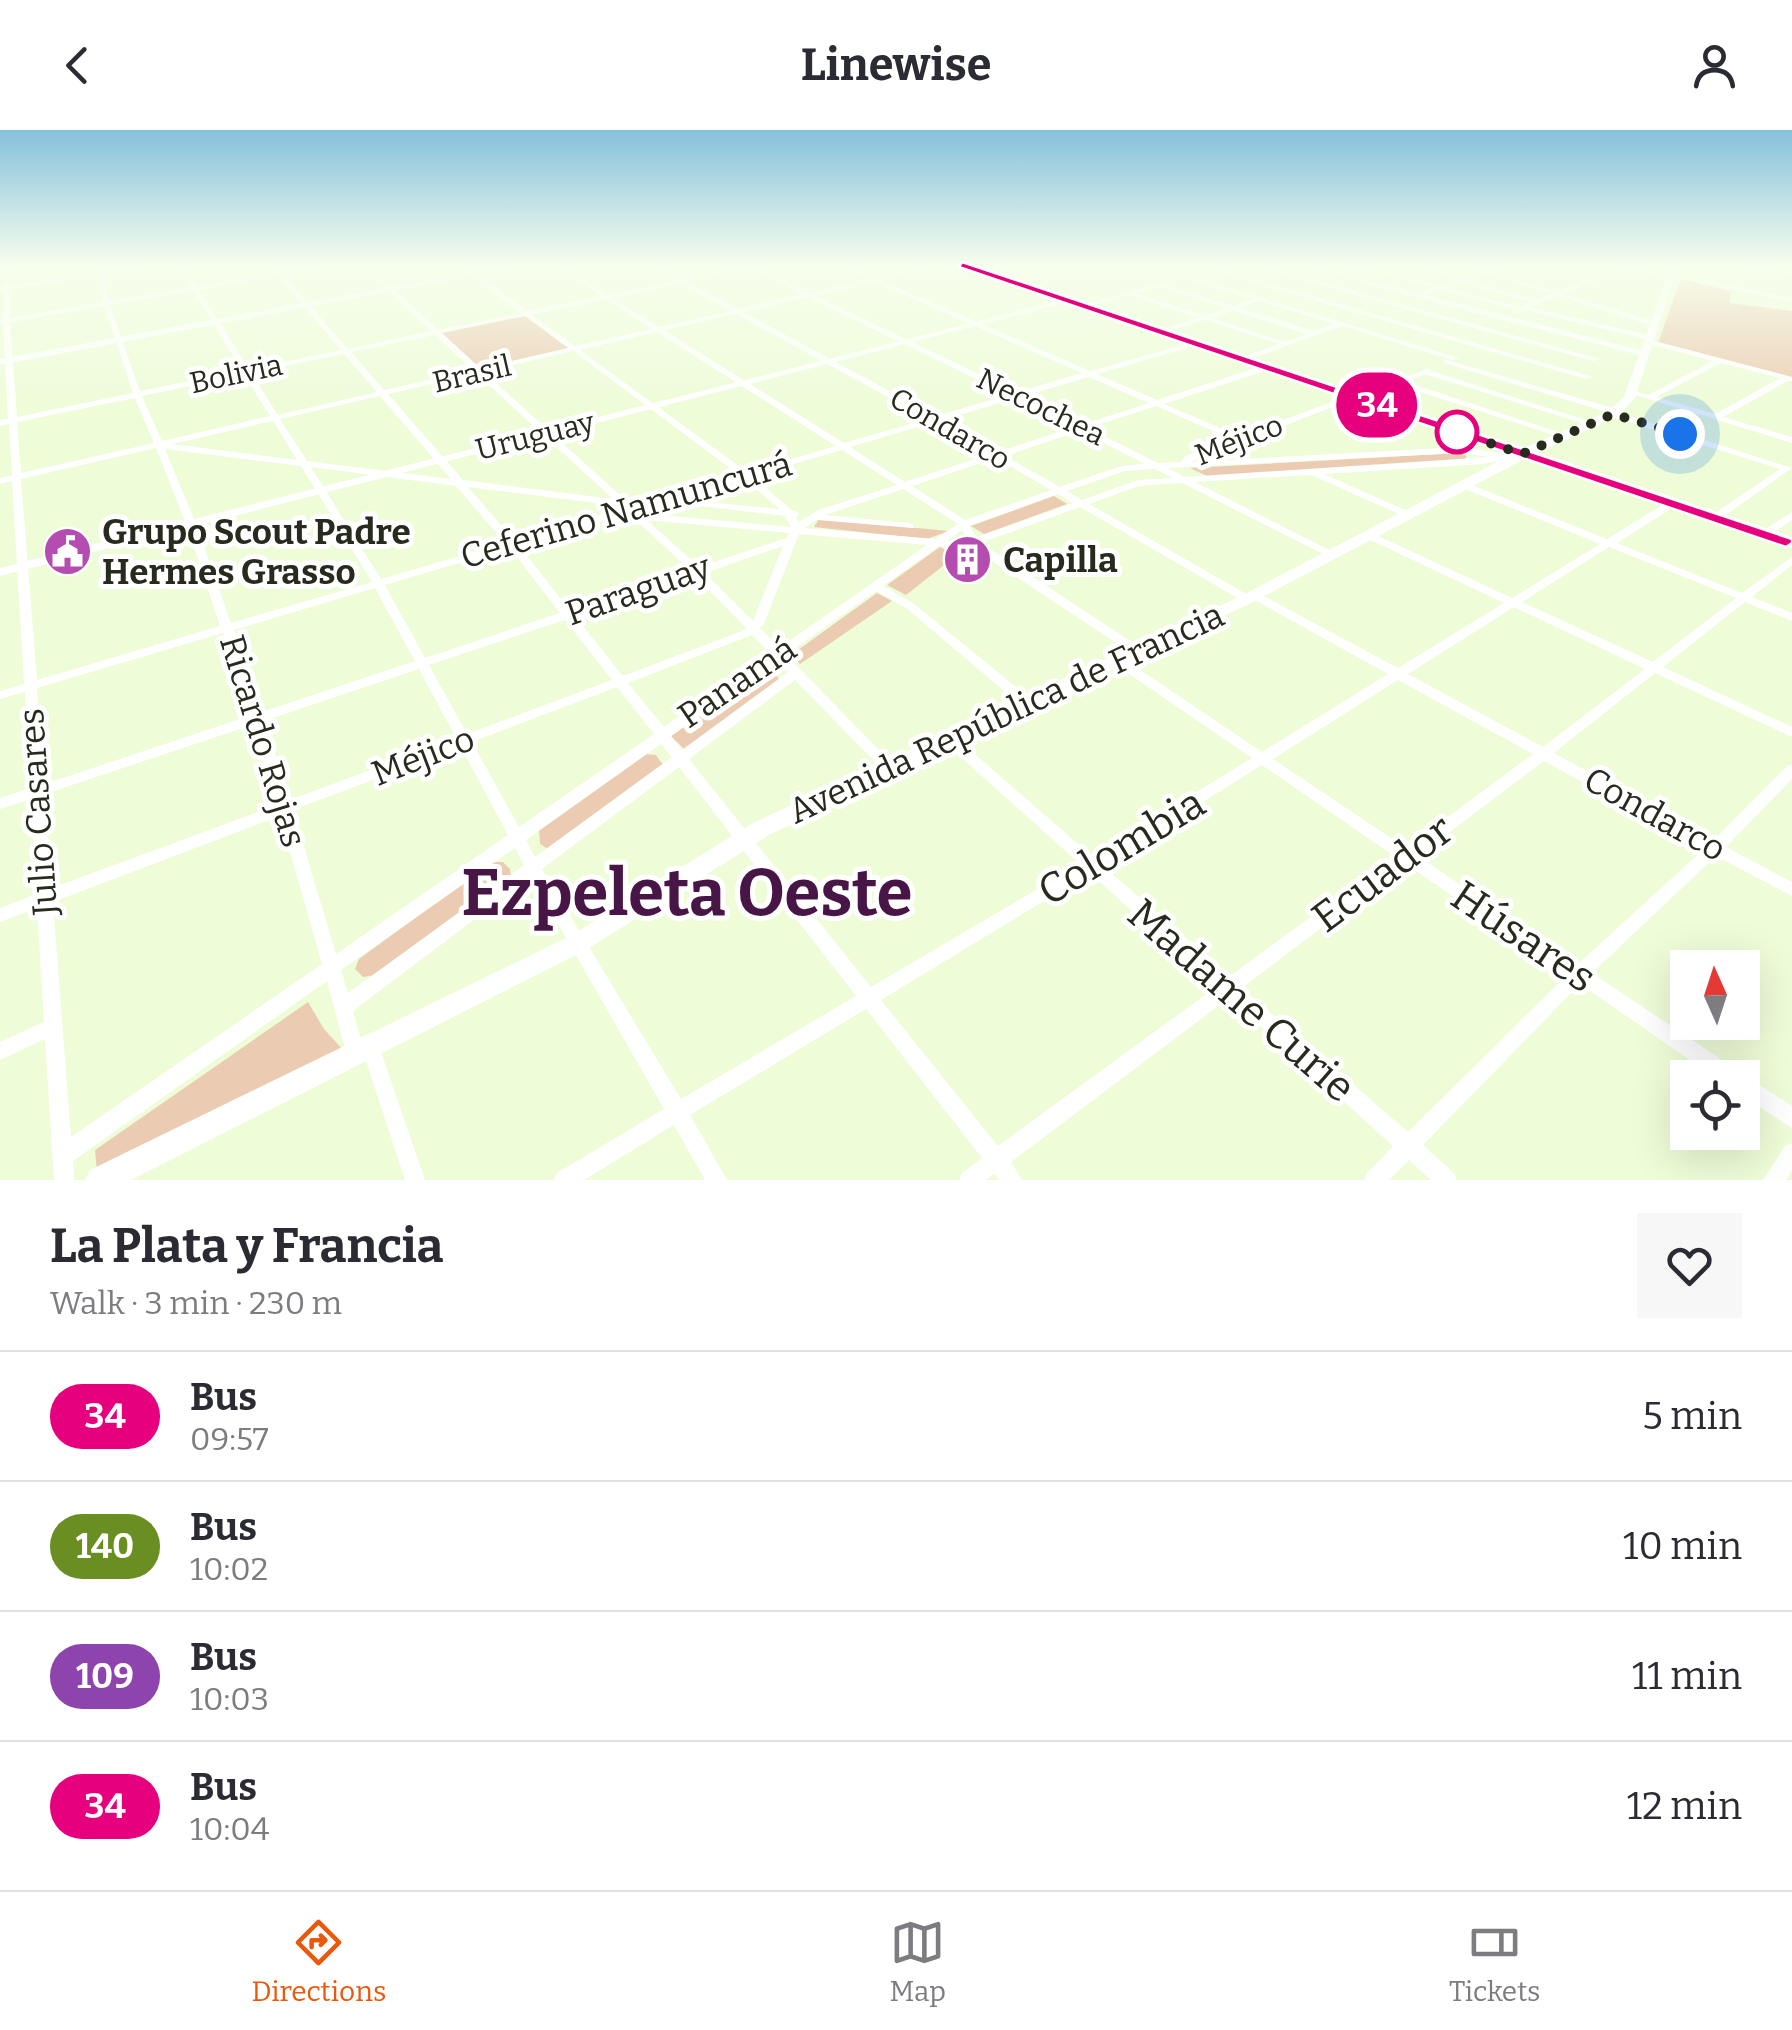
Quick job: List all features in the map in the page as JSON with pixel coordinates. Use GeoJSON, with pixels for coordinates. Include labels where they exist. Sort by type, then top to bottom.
{"type":"FeatureCollection","features":[{"type":"Feature","properties":{"kind":"main road"},"geometry":{"type":"LineString","coordinates":[[6,361],[267,313]]}},
{"type":"Feature","properties":{"kind":"main road"},"geometry":{"type":"LineString","coordinates":[[1107,313],[1360,396]]}},
{"type":"Feature","properties":{"kind":"main road"},"geometry":{"type":"LineString","coordinates":[[1119,313],[1251,356],[1518,453],[1792,540]]}},
{"type":"Feature","properties":{"kind":"main road"},"geometry":{"type":"LineString","coordinates":[[1615,413],[1630,392],[1658,313]]}},
{"type":"Feature","properties":{"kind":"main road","name":"Avenida República de Francia"},"geometry":{"type":"LineString","coordinates":[[100,1180],[578,943],[742,840],[1334,556],[1466,486],[1518,453],[1615,413]]}},
{"type":"Feature","properties":{"kind":"main road"},"geometry":{"type":"LineString","coordinates":[[1518,453],[1722,513],[1792,540]]}},
{"type":"Feature","properties":{"kind":"street"},"geometry":{"type":"LineString","coordinates":[[3,321],[51,313]]}},
{"type":"Feature","properties":{"kind":"street","name":"Ricardo Rojas"},"geometry":{"type":"LineString","coordinates":[[108,313],[191,523],[228,630],[342,1008],[414,1180]]}},
{"type":"Feature","properties":{"kind":"street"},"geometry":{"type":"LineString","coordinates":[[210,313],[379,584],[534,868],[717,1180]]}},
{"type":"Feature","properties":{"kind":"street"},"geometry":{"type":"LineString","coordinates":[[312,313],[568,613],[1012,1180]]}},
{"type":"Feature","properties":{"kind":"street"},"geometry":{"type":"LineString","coordinates":[[417,313],[696,570],[888,767]]}},
{"type":"Feature","properties":{"kind":"street","name":"Bolivia"},"geometry":{"type":"LineString","coordinates":[[7,421],[532,313]]}},
{"type":"Feature","properties":{"kind":"street","name":"Húsares"},"geometry":{"type":"LineString","coordinates":[[633,313],[964,524],[973,545],[1262,759],[1706,1060]]}},
{"type":"Feature","properties":{"kind":"street","name":"Brasil"},"geometry":{"type":"LineString","coordinates":[[0,481],[734,313]]}},
{"type":"Feature","properties":{"kind":"street","name":"Condarco"},"geometry":{"type":"LineString","coordinates":[[740,313],[1251,597],[1399,673],[1792,890]]}},
{"type":"Feature","properties":{"kind":"street","name":"Necochea"},"geometry":{"type":"LineString","coordinates":[[846,313],[1334,556]]}},
{"type":"Feature","properties":{"kind":"street"},"geometry":{"type":"LineString","coordinates":[[953,313],[1238,439]]}},
{"type":"Feature","properties":{"kind":"street","name":"Uruguay"},"geometry":{"type":"LineString","coordinates":[[0,572],[1020,313]]}},
{"type":"Feature","properties":{"kind":"street"},"geometry":{"type":"LineString","coordinates":[[1187,313],[1284,344]]}},
{"type":"Feature","properties":{"kind":"street"},"geometry":{"type":"LineString","coordinates":[[1169,330],[1218,313]]}},
{"type":"Feature","properties":{"kind":"street"},"geometry":{"type":"LineString","coordinates":[[1248,313],[1312,333]]}},
{"type":"Feature","properties":{"kind":"street"},"geometry":{"type":"LineString","coordinates":[[1305,313],[1788,468],[1722,513]]}},
{"type":"Feature","properties":{"kind":"street"},"geometry":{"type":"LineString","coordinates":[[1365,313],[1590,377]]}},
{"type":"Feature","properties":{"kind":"street"},"geometry":{"type":"LineString","coordinates":[[1425,313],[1596,359]]}},
{"type":"Feature","properties":{"kind":"street"},"geometry":{"type":"LineString","coordinates":[[1479,313],[1647,344],[1790,379]]}},
{"type":"Feature","properties":{"kind":"street"},"geometry":{"type":"LineString","coordinates":[[1474,327],[1512,313]]}},
{"type":"Feature","properties":{"kind":"street"},"geometry":{"type":"LineString","coordinates":[[1537,313],[1647,344]]}},
{"type":"Feature","properties":{"kind":"street"},"geometry":{"type":"LineString","coordinates":[[1618,313],[1654,324]]}},
{"type":"Feature","properties":{"kind":"street"},"geometry":{"type":"LineString","coordinates":[[527,314],[792,514],[794,534],[754,630]]}},
{"type":"Feature","properties":{"kind":"street"},"geometry":{"type":"LineString","coordinates":[[1251,356],[1368,314]]}},
{"type":"Feature","properties":{"kind":"street","name":"Julio Casares"},"geometry":{"type":"LineString","coordinates":[[3,321],[7,421],[18,477],[51,1028],[64,1180]]}},
{"type":"Feature","properties":{"kind":"street","name":"Méjico"},"geometry":{"type":"LineString","coordinates":[[1184,465],[1188,458],[1398,382],[1505,336]]}},
{"type":"Feature","properties":{"kind":"street","name":"Ceferino Namuncurá"},"geometry":{"type":"LineString","coordinates":[[0,695],[1194,343]]}},
{"type":"Feature","properties":{"kind":"street"},"geometry":{"type":"LineString","coordinates":[[1650,397],[1720,360]]}},
{"type":"Feature","properties":{"kind":"street","name":"Paraguay"},"geometry":{"type":"LineString","coordinates":[[0,804],[696,570],[794,534],[813,516],[1268,368]]}},
{"type":"Feature","properties":{"kind":"street"},"geometry":{"type":"LineString","coordinates":[[1424,371],[1591,423]]}},
{"type":"Feature","properties":{"kind":"street"},"geometry":{"type":"LineString","coordinates":[[1717,417],[1790,379]]}},
{"type":"Feature","properties":{"kind":"street"},"geometry":{"type":"LineString","coordinates":[[1398,382],[1563,435]]}},
{"type":"Feature","properties":{"kind":"street"},"geometry":{"type":"LineString","coordinates":[[1630,392],[1791,439]]}},
{"type":"Feature","properties":{"kind":"street"},"geometry":{"type":"LineString","coordinates":[[159,445],[765,525],[794,534],[973,545],[1138,483],[1484,462],[1518,453]]}},
{"type":"Feature","properties":{"kind":"street","name":"Panamá"},"geometry":{"type":"LineString","coordinates":[[62,1156],[964,524],[1115,470],[1460,450],[1518,453]]}},
{"type":"Feature","properties":{"kind":"street"},"geometry":{"type":"LineString","coordinates":[[1312,472],[1408,515]]}},
{"type":"Feature","properties":{"kind":"street"},"geometry":{"type":"LineString","coordinates":[[1466,486],[1792,617]]}},
{"type":"Feature","properties":{"kind":"street"},"geometry":{"type":"LineString","coordinates":[[668,500],[908,526]]}},
{"type":"Feature","properties":{"kind":"street","name":"Colombia"},"geometry":{"type":"LineString","coordinates":[[564,1180],[1089,866],[1673,503]]}},
{"type":"Feature","properties":{"kind":"street"},"geometry":{"type":"LineString","coordinates":[[1771,530],[1792,515]]}},
{"type":"Feature","properties":{"kind":"street"},"geometry":{"type":"LineString","coordinates":[[1370,536],[1792,732]]}},
{"type":"Feature","properties":{"kind":"street","name":"Ecuador"},"geometry":{"type":"LineString","coordinates":[[969,1180],[1545,753],[1792,560]]}},
{"type":"Feature","properties":{"kind":"street"},"geometry":{"type":"LineString","coordinates":[[877,587],[910,606],[1026,702]]}},
{"type":"Feature","properties":{"kind":"street","name":"Méjico"},"geometry":{"type":"LineString","coordinates":[[0,915],[754,630]]}},
{"type":"Feature","properties":{"kind":"street","name":"Panamá"},"geometry":{"type":"LineString","coordinates":[[342,1008],[796,673]]}},
{"type":"Feature","properties":{"kind":"street","name":"Madame Curie"},"geometry":{"type":"LineString","coordinates":[[949,740],[1447,1180]]}},
{"type":"Feature","properties":{"kind":"street"},"geometry":{"type":"LineString","coordinates":[[1374,1180],[1578,974],[1716,847],[1792,770]]}},
{"type":"Feature","properties":{"kind":"street"},"geometry":{"type":"LineString","coordinates":[[0,1051],[51,1028]]}},
{"type":"Feature","properties":{"kind":"street"},"geometry":{"type":"LineString","coordinates":[[1760,1096],[1792,1118]]}},
{"type":"Feature","properties":{"kind":"street"},"geometry":{"type":"LineString","coordinates":[[1773,1180],[1792,1153]]}},
{"type":"Feature","properties":{"kind":"shaded area"},"geometry":{"type":"Polygon","coordinates":[[[1669,313],[1792,313],[1792,379],[1658,343],[1669,313]]]}},
{"type":"Feature","properties":{"kind":"shaded area"},"geometry":{"type":"Polygon","coordinates":[[[527,314],[574,350],[480,372],[438,332],[527,314]]]}},
{"type":"Feature","properties":{"kind":"shaded area"},"geometry":{"type":"Polygon","coordinates":[[[1459,453],[1467,456],[1464,460],[1207,476],[1190,468],[1459,453]]]}},
{"type":"Feature","properties":{"kind":"shaded area"},"geometry":{"type":"Polygon","coordinates":[[[1054,496],[1067,504],[984,534],[971,526],[1054,496]]]}},
{"type":"Feature","properties":{"kind":"shaded area"},"geometry":{"type":"Polygon","coordinates":[[[819,519],[949,531],[927,539],[814,527],[819,519]]]}},
{"type":"Feature","properties":{"kind":"shaded area"},"geometry":{"type":"Polygon","coordinates":[[[940,547],[957,555],[906,595],[887,585],[940,547]]]}},
{"type":"Feature","properties":{"kind":"shaded area"},"geometry":{"type":"Polygon","coordinates":[[[877,593],[892,601],[800,664],[791,655],[877,593]]]}},
{"type":"Feature","properties":{"kind":"shaded area"},"geometry":{"type":"Polygon","coordinates":[[[770,668],[780,680],[684,749],[671,736],[770,668]]]}},
{"type":"Feature","properties":{"kind":"shaded area"},"geometry":{"type":"Polygon","coordinates":[[[644,754],[656,755],[663,765],[548,849],[540,844],[539,830],[644,754]]]}},
{"type":"Feature","properties":{"kind":"shaded area"},"geometry":{"type":"Polygon","coordinates":[[[492,862],[503,862],[510,869],[511,878],[375,975],[363,977],[355,969],[359,959],[492,862]]]}},
{"type":"Feature","properties":{"kind":"shaded area"},"geometry":{"type":"Polygon","coordinates":[[[308,1002],[342,1049],[97,1171],[95,1150],[308,1002]]]}},
{"type":"Feature","properties":{"kind":"bus line","name":"34"},"geometry":{"type":"LineString","coordinates":[[1106,313],[1792,543]]}},
{"type":"Feature","properties":{"kind":"place","name":"Grupo Scout Padre Hermes Grasso"},"geometry":{"type":"Point","coordinates":[67,552]}},
{"type":"Feature","properties":{"kind":"place","name":"Capilla"},"geometry":{"type":"Point","coordinates":[968,560]}},
{"type":"Feature","properties":{"kind":"district","name":"Ezpeleta Oeste"},"geometry":{"type":"Point","coordinates":[687,892]}},
{"type":"Feature","properties":{"kind":"route"},"geometry":{"type":"LineString","coordinates":[[1457,432],[1522,454],[1613,414],[1680,434]]}}]}
